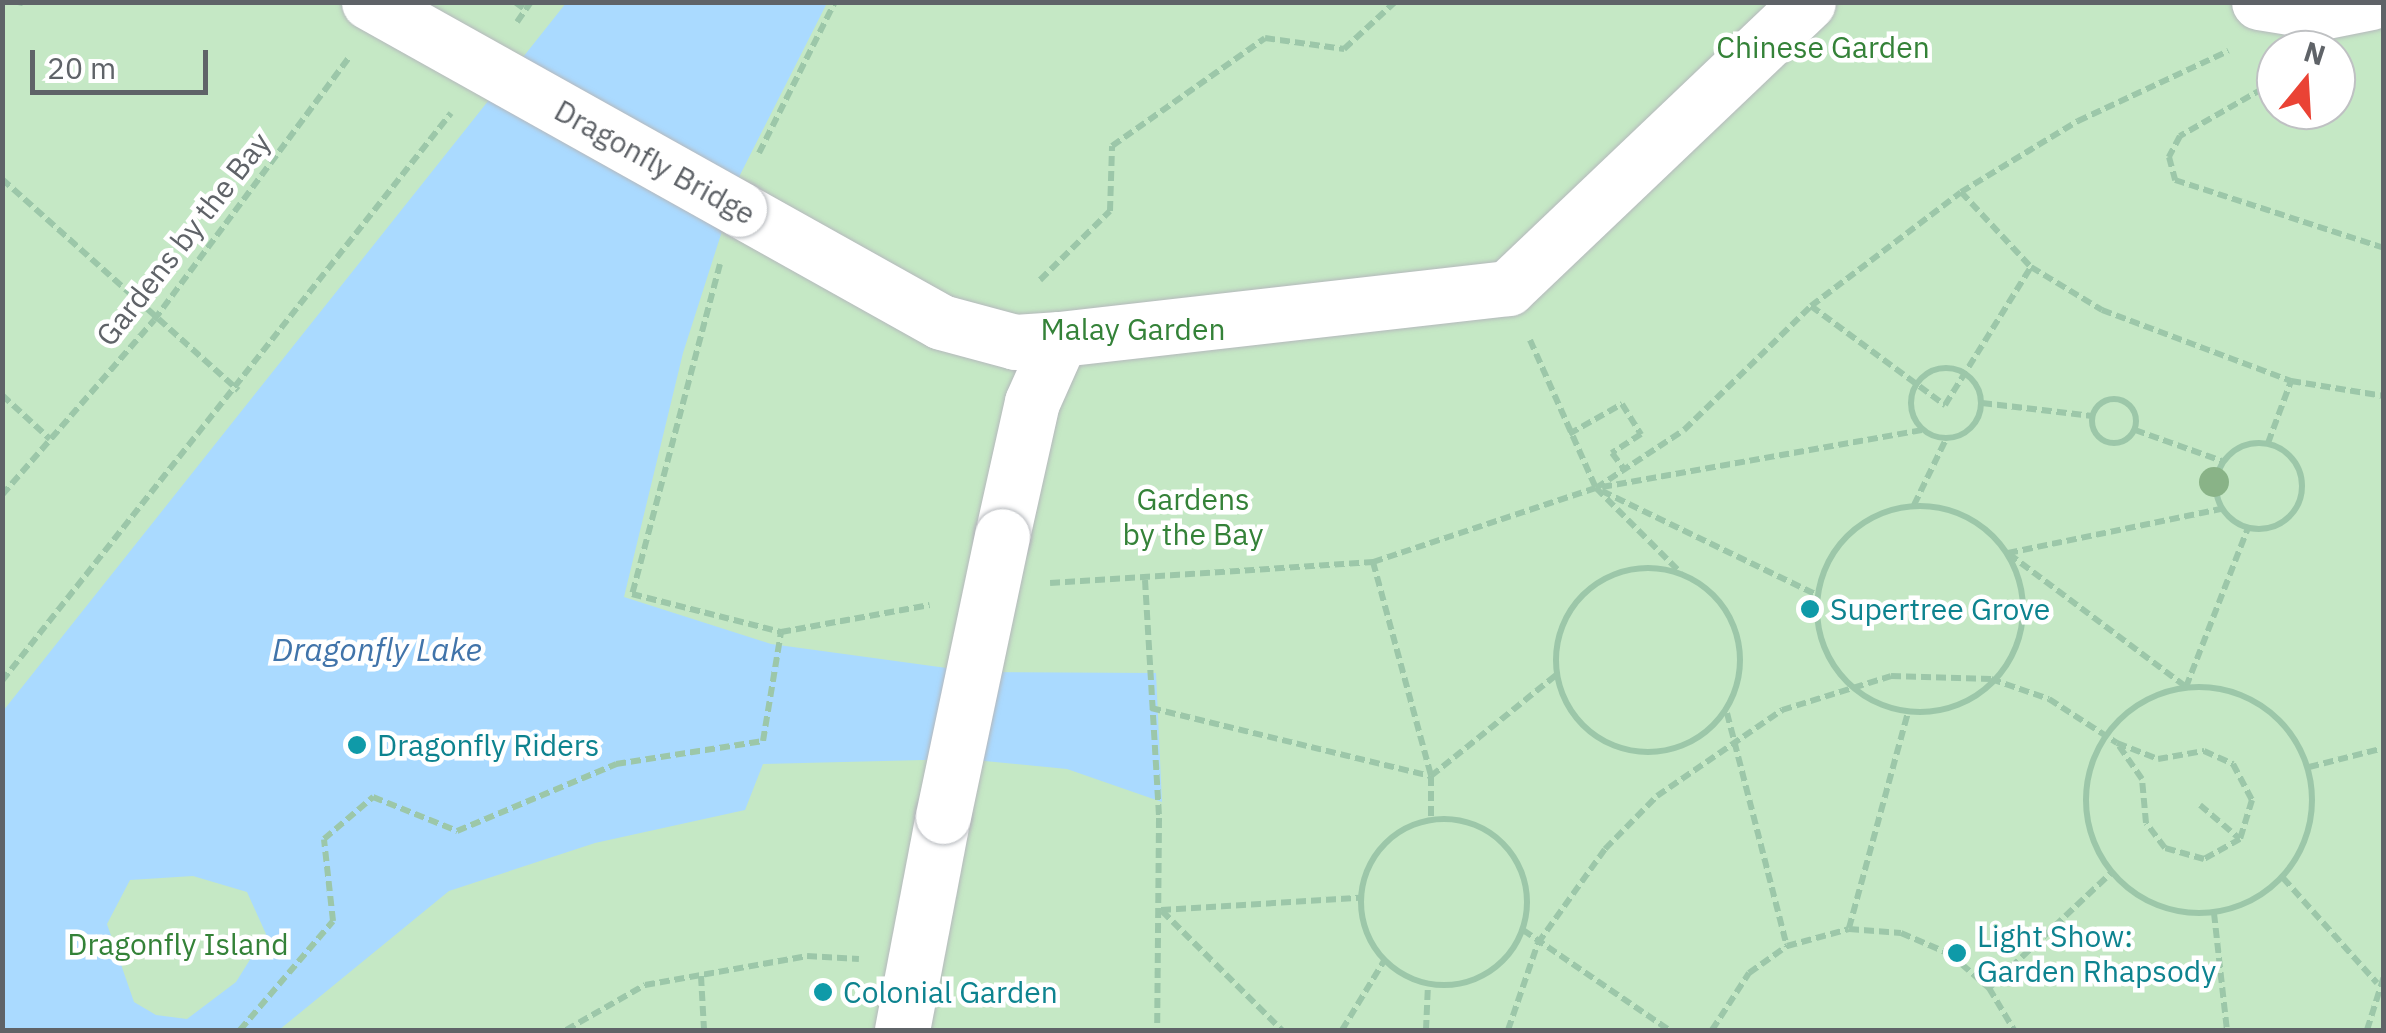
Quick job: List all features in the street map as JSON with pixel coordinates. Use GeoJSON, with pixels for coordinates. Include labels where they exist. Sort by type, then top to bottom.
{"type":"FeatureCollection","features":[{"type":"Feature","properties":{"kind":"street"},"geometry":{"type":"LineString","coordinates":[[963,328],[1060,339],[1508,288],[1808,2]]}},
{"type":"Feature","properties":{"kind":"street"},"geometry":{"type":"LineString","coordinates":[[2248,25],[2371,2]]}},
{"type":"Feature","properties":{"kind":"street","name":"Dragonfly Bridge"},"geometry":{"type":"LineString","coordinates":[[361,26],[963,328]]}},
{"type":"Feature","properties":{"kind":"street"},"geometry":{"type":"LineString","coordinates":[[902,1030],[911,961],[1032,402],[1060,339]]}},
{"type":"Feature","properties":{"kind":"path"},"geometry":{"type":"LineString","coordinates":[[515,2],[531,2]]}},
{"type":"Feature","properties":{"kind":"path"},"geometry":{"type":"LineString","coordinates":[[754,166],[834,2]]}},
{"type":"Feature","properties":{"kind":"path"},"geometry":{"type":"LineString","coordinates":[[923,2],[939,2]]}},
{"type":"Feature","properties":{"kind":"path"},"geometry":{"type":"LineString","coordinates":[[963,328],[1110,210],[1112,146],[1265,38],[1344,49],[1395,2]]}},
{"type":"Feature","properties":{"kind":"path"},"geometry":{"type":"LineString","coordinates":[[1596,488],[1684,430],[1811,306],[1961,192],[2248,25]]}},
{"type":"Feature","properties":{"kind":"path","name":"Gardens by the Bay"},"geometry":{"type":"LineString","coordinates":[[2,495],[154,320],[361,26]]}},
{"type":"Feature","properties":{"kind":"path"},"geometry":{"type":"LineString","coordinates":[[2256,92],[2180,136],[2169,157],[2175,180],[2384,248]]}},
{"type":"Feature","properties":{"kind":"path"},"geometry":{"type":"LineString","coordinates":[[2,680],[238,390],[458,103]]}},
{"type":"Feature","properties":{"kind":"path"},"geometry":{"type":"LineString","coordinates":[[2,179],[154,320],[238,390]]}},
{"type":"Feature","properties":{"kind":"path"},"geometry":{"type":"LineString","coordinates":[[1961,192],[2032,267],[2102,310],[2291,382],[2384,396]]}},
{"type":"Feature","properties":{"kind":"path"},"geometry":{"type":"LineString","coordinates":[[724,254],[632,594],[781,632],[935,604]]}},
{"type":"Feature","properties":{"kind":"path"},"geometry":{"type":"LineString","coordinates":[[1811,306],[1945,404],[2032,267]]}},
{"type":"Feature","properties":{"kind":"path"},"geometry":{"type":"LineString","coordinates":[[1508,288],[1596,488],[1731,618],[1740,682],[1727,712],[1700,738],[1666,752],[1629,751],[1595,737],[1568,710],[1556,675],[1562,627],[1590,588],[1651,567],[1683,574]]}},
{"type":"Feature","properties":{"kind":"path"},"geometry":{"type":"LineString","coordinates":[[1923,430],[1910,409],[1916,382],[1940,368],[1964,374],[1982,403]]}},
{"type":"Feature","properties":{"kind":"path"},"geometry":{"type":"LineString","coordinates":[[2268,444],[2291,382]]}},
{"type":"Feature","properties":{"kind":"path"},"geometry":{"type":"LineString","coordinates":[[2,395],[50,440]]}},
{"type":"Feature","properties":{"kind":"path"},"geometry":{"type":"LineString","coordinates":[[1982,403],[2092,416],[2118,400],[2134,411],[2134,430]]}},
{"type":"Feature","properties":{"kind":"path"},"geometry":{"type":"LineString","coordinates":[[1913,506],[1946,439],[1970,429],[1982,403]]}},
{"type":"Feature","properties":{"kind":"path"},"geometry":{"type":"LineString","coordinates":[[1570,434],[1622,404],[1642,434],[1612,453],[1624,470]]}},
{"type":"Feature","properties":{"kind":"path"},"geometry":{"type":"LineString","coordinates":[[2092,416],[2106,442],[2134,430],[2222,462]]}},
{"type":"Feature","properties":{"kind":"path"},"geometry":{"type":"LineString","coordinates":[[1032,586],[1373,562],[1596,488],[1923,430],[1946,439]]}},
{"type":"Feature","properties":{"kind":"path"},"geometry":{"type":"LineString","coordinates":[[2008,553],[2221,509],[2248,528],[2281,524],[2301,497],[2297,464],[2268,444],[2249,443],[2222,462]]}},
{"type":"Feature","properties":{"kind":"path"},"geometry":{"type":"LineString","coordinates":[[2221,509],[2222,462]]}},
{"type":"Feature","properties":{"kind":"path"},"geometry":{"type":"LineString","coordinates":[[1596,488],[1817,595]]}},
{"type":"Feature","properties":{"kind":"path"},"geometry":{"type":"LineString","coordinates":[[2008,553],[2023,628],[2010,664],[1984,693],[1948,710],[1908,713],[1849,685],[1828,659],[1817,595],[1850,532],[1913,506],[1950,510],[2008,553],[2186,687],[2261,706],[2309,768],[2304,844],[2283,878],[2214,913],[2140,898],[2111,873],[2087,810],[2093,758],[2115,724],[2147,699],[2186,687]]}},
{"type":"Feature","properties":{"kind":"path"},"geometry":{"type":"LineString","coordinates":[[2186,687],[2248,528]]}},
{"type":"Feature","properties":{"kind":"path"},"geometry":{"type":"LineString","coordinates":[[1373,562],[1430,776],[1431,820]]}},
{"type":"Feature","properties":{"kind":"path"},"geometry":{"type":"LineString","coordinates":[[1144,580],[1161,910],[1157,1030]]}},
{"type":"Feature","properties":{"kind":"path"},"geometry":{"type":"LineString","coordinates":[[240,1030],[333,921],[324,839],[374,797],[457,831],[616,764],[763,742],[781,632]]}},
{"type":"Feature","properties":{"kind":"path"},"geometry":{"type":"LineString","coordinates":[[1430,776],[1556,675]]}},
{"type":"Feature","properties":{"kind":"path"},"geometry":{"type":"LineString","coordinates":[[1508,1030],[1538,943],[1596,860],[1657,796],[1782,710],[1891,676],[1991,679],[2049,699],[2117,744],[2158,759],[2204,751],[2233,764],[2252,800],[2240,839],[2204,858],[2165,848],[2146,823],[2142,779],[2117,744]]}},
{"type":"Feature","properties":{"kind":"path"},"geometry":{"type":"LineString","coordinates":[[1151,708],[1430,776]]}},
{"type":"Feature","properties":{"kind":"path"},"geometry":{"type":"LineString","coordinates":[[1727,712],[1787,946]]}},
{"type":"Feature","properties":{"kind":"path"},"geometry":{"type":"LineString","coordinates":[[1849,929],[1908,713]]}},
{"type":"Feature","properties":{"kind":"path"},"geometry":{"type":"LineString","coordinates":[[2309,768],[2384,748]]}},
{"type":"Feature","properties":{"kind":"path"},"geometry":{"type":"LineString","coordinates":[[2200,806],[2240,839]]}},
{"type":"Feature","properties":{"kind":"path"},"geometry":{"type":"LineString","coordinates":[[1431,820],[1460,820],[1501,841],[1522,870],[1523,930],[1486,974],[1428,984],[1384,961],[1360,898],[1373,856],[1394,835],[1431,820]]}},
{"type":"Feature","properties":{"kind":"path"},"geometry":{"type":"LineString","coordinates":[[1988,988],[2111,873]]}},
{"type":"Feature","properties":{"kind":"path"},"geometry":{"type":"LineString","coordinates":[[2283,878],[2377,983]]}},
{"type":"Feature","properties":{"kind":"path"},"geometry":{"type":"LineString","coordinates":[[1161,910],[1360,898]]}},
{"type":"Feature","properties":{"kind":"path"},"geometry":{"type":"LineString","coordinates":[[1161,910],[1282,1030]]}},
{"type":"Feature","properties":{"kind":"path"},"geometry":{"type":"LineString","coordinates":[[2214,913],[2227,1030]]}},
{"type":"Feature","properties":{"kind":"path"},"geometry":{"type":"LineString","coordinates":[[1712,1030],[1749,973],[1787,946],[1849,929],[1902,933],[1950,954],[1988,988],[2014,1030]]}},
{"type":"Feature","properties":{"kind":"path"},"geometry":{"type":"LineString","coordinates":[[1523,930],[1669,1030]]}},
{"type":"Feature","properties":{"kind":"path"},"geometry":{"type":"LineString","coordinates":[[566,1030],[645,985],[807,956],[911,961]]}},
{"type":"Feature","properties":{"kind":"path"},"geometry":{"type":"LineString","coordinates":[[1342,1030],[1384,961]]}},
{"type":"Feature","properties":{"kind":"path"},"geometry":{"type":"LineString","coordinates":[[701,976],[704,1030]]}},
{"type":"Feature","properties":{"kind":"path"},"geometry":{"type":"LineString","coordinates":[[2366,1030],[2377,983],[2384,976]]}},
{"type":"Feature","properties":{"kind":"path"},"geometry":{"type":"LineString","coordinates":[[1426,1030],[1428,984]]}},
{"type":"Feature","properties":{"kind":"green space","name":"Gardens by the Bay"},"geometry":{"type":"Polygon","coordinates":[[[2,3],[2383,3],[2383,1030],[3,1030],[2,3]]]}},
{"type":"Feature","properties":{"kind":"water","name":"Dragonfly Lake"},"geometry":{"type":"Polygon","coordinates":[[[566,3],[827,3],[740,175],[683,353],[624,597],[771,644],[976,672],[1156,673],[1162,802],[1067,769],[964,759],[763,764],[745,810],[595,843],[449,891],[279,1030],[3,1030],[3,711],[566,3]],[[193,876],[130,880],[107,924],[134,1002],[156,1015],[187,1019],[236,982],[266,934],[247,892],[193,876]]]}},
{"type":"Feature","properties":{"kind":"place","name":"Supertree Grove"},"geometry":{"type":"Point","coordinates":[1810,609]}},
{"type":"Feature","properties":{"kind":"place","name":"Dragonfly Riders"},"geometry":{"type":"Point","coordinates":[357,745]}},
{"type":"Feature","properties":{"kind":"place","name":"Light Show: Garden Rhapsody"},"geometry":{"type":"Point","coordinates":[1957,953]}},
{"type":"Feature","properties":{"kind":"place","name":"Colonial Garden"},"geometry":{"type":"Point","coordinates":[823,992]}},
{"type":"Feature","properties":{"kind":"park label","name":"Chinese Garden"},"geometry":{"type":"Point","coordinates":[1823,47]}},
{"type":"Feature","properties":{"kind":"park label","name":"Malay Garden"},"geometry":{"type":"Point","coordinates":[1133,329]}},
{"type":"Feature","properties":{"kind":"park label","name":"Dragonfly Island"},"geometry":{"type":"Point","coordinates":[178,944]}}]}
